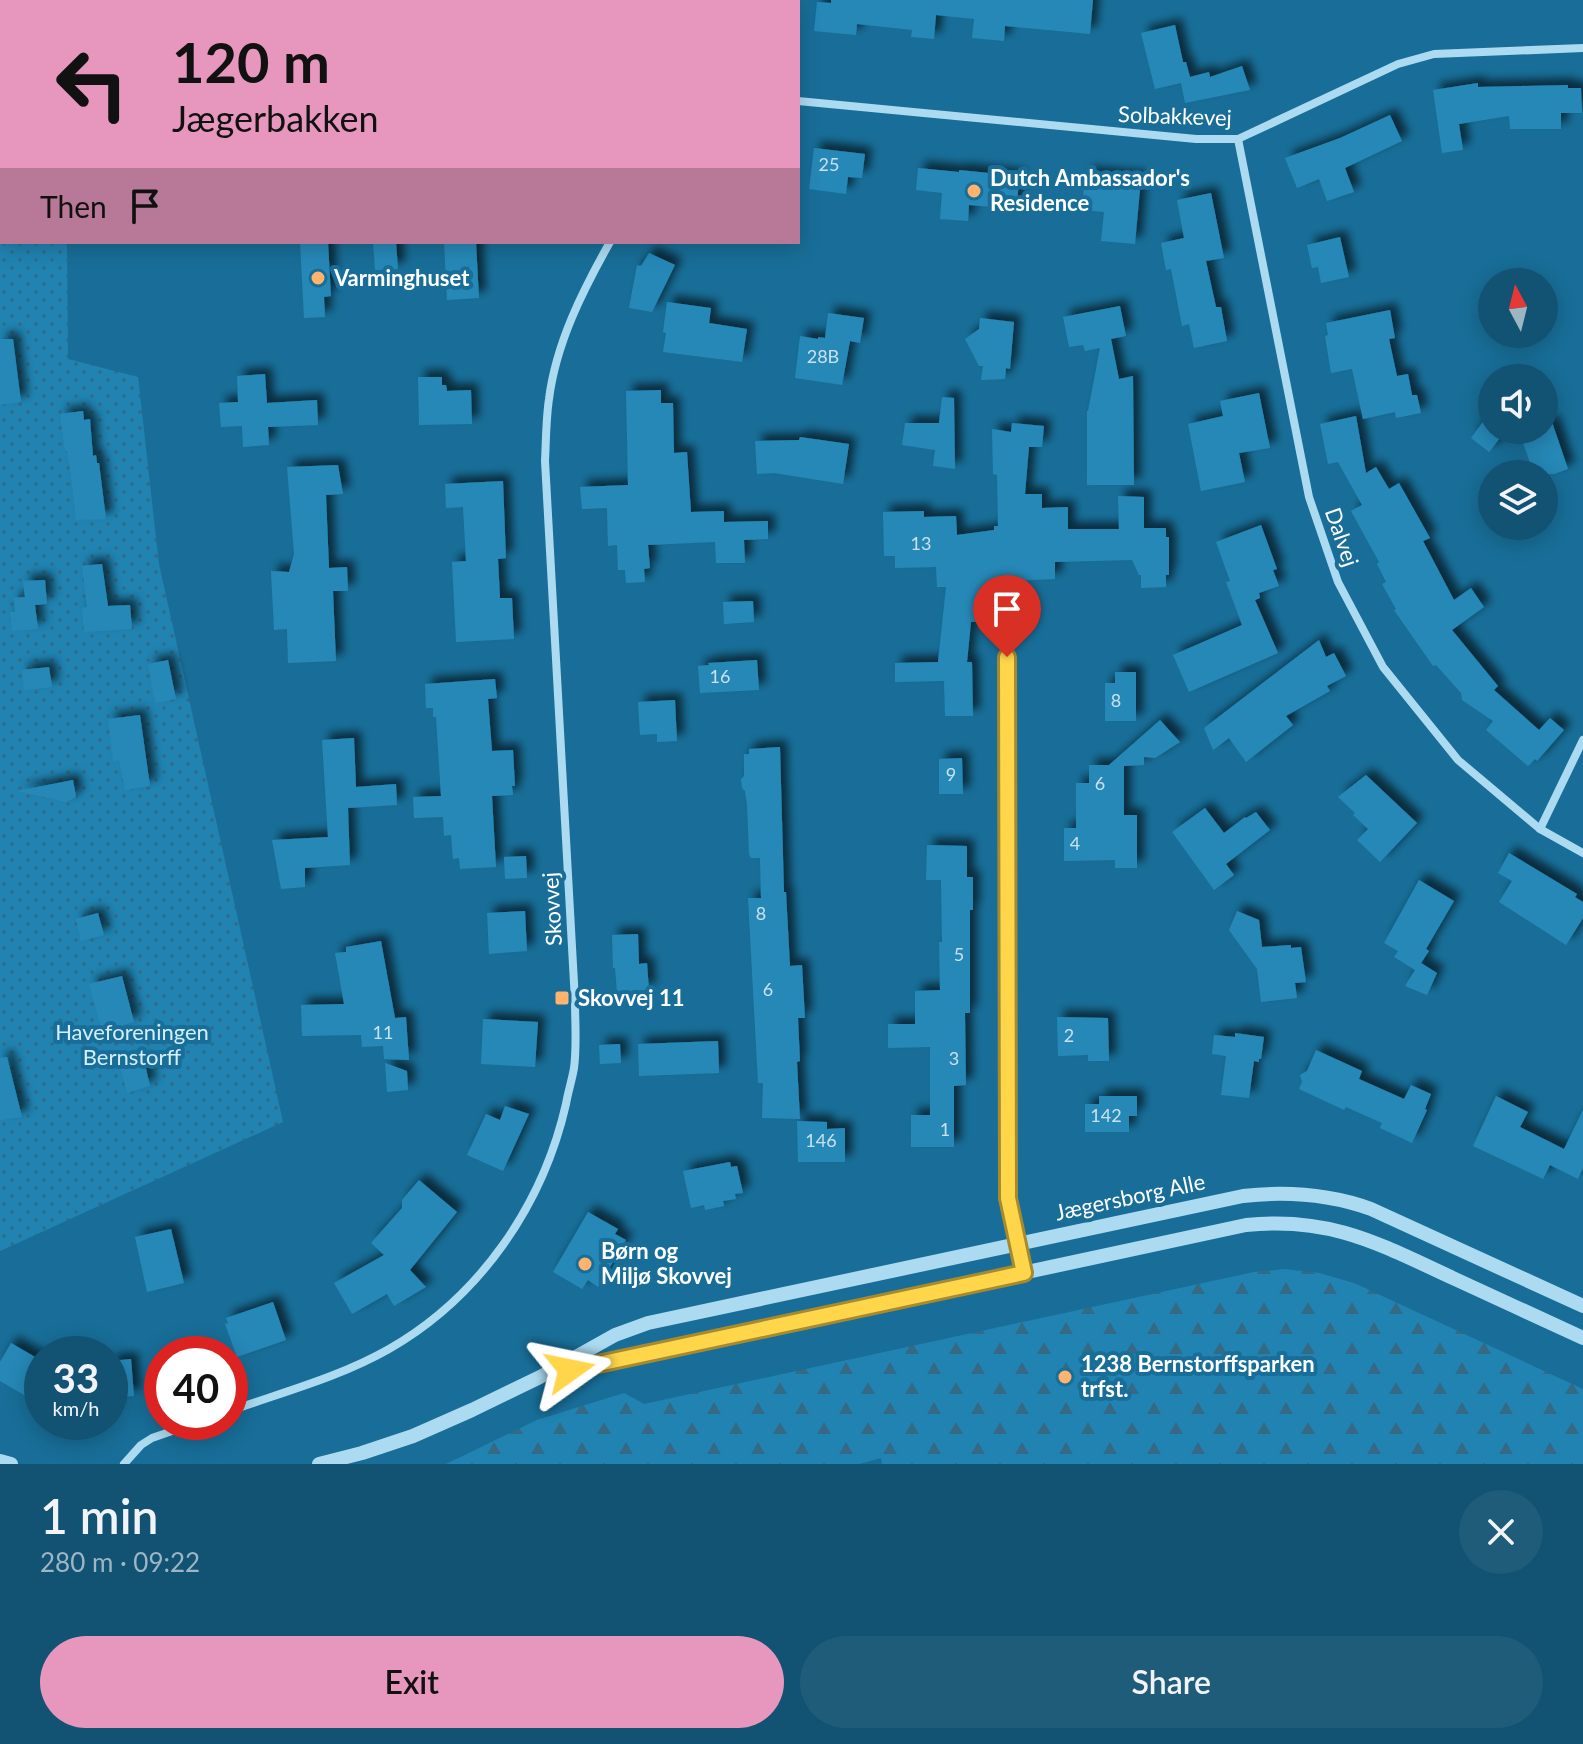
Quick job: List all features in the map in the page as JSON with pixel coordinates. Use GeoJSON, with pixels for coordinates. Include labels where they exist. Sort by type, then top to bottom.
{"type":"FeatureCollection","features":[{"type":"Feature","properties":{"kind":"street","name":"Solbakkevej"},"geometry":{"type":"LineString","coordinates":[[800,101],[1196,139],[1238,139],[1398,64],[1434,54],[1583,48]]}},
{"type":"Feature","properties":{"kind":"street","name":"Dalvej"},"geometry":{"type":"LineString","coordinates":[[1238,139],[1309,497],[1338,582],[1383,667],[1458,760],[1540,829],[1583,853]]}},
{"type":"Feature","properties":{"kind":"street","name":"Skovvej"},"geometry":{"type":"LineString","coordinates":[[248,1404],[363,1362],[390,1348],[437,1315],[459,1296],[505,1242],[537,1189],[550,1158],[574,1067],[575,1001],[545,461],[548,401],[562,343],[583,292],[609,244]]}},
{"type":"Feature","properties":{"kind":"street"},"geometry":{"type":"LineString","coordinates":[[1007,657],[1008,1198],[1024,1273]]}},
{"type":"Feature","properties":{"kind":"street"},"geometry":{"type":"LineString","coordinates":[[1540,829],[1583,740]]}},
{"type":"Feature","properties":{"kind":"street","name":"Jægersborg Alle"},"geometry":{"type":"LineString","coordinates":[[319,1464],[397,1442],[472,1410],[615,1335],[648,1323],[1243,1196],[1308,1194],[1352,1202],[1583,1306]]}},
{"type":"Feature","properties":{"kind":"street","name":"Jægersborg Alle"},"geometry":{"type":"LineString","coordinates":[[540,1377],[1266,1223],[1332,1229],[1377,1243],[1583,1338]]}},
{"type":"Feature","properties":{"kind":"street"},"geometry":{"type":"LineString","coordinates":[[124,1464],[149,1440]]}},
{"type":"Feature","properties":{"kind":"street"},"geometry":{"type":"LineString","coordinates":[[0,1461],[11,1464]]}},
{"type":"Feature","properties":{"kind":"green space","name":"Haveforeningen Bernstorff"},"geometry":{"type":"Polygon","coordinates":[[[0,244],[67,244],[68,359],[138,377],[159,564],[283,1122],[0,1251],[0,244]]]}},
{"type":"Feature","properties":{"kind":"green space"},"geometry":{"type":"Polygon","coordinates":[[[1285,1269],[1319,1273],[1354,1283],[1583,1389],[1583,1464],[882,1464],[881,1458],[859,1464],[446,1464],[537,1420],[624,1393],[644,1404],[1254,1272],[1285,1269]]]}},
{"type":"Feature","properties":{"kind":"building"},"geometry":{"type":"Polygon","coordinates":[[[831,0],[1093,0],[1090,34],[1005,26],[1004,41],[972,38],[974,19],[936,15],[934,39],[911,37],[912,30],[857,24],[856,35],[814,31],[817,2],[831,3],[831,0]]]}},
{"type":"Feature","properties":{"kind":"building"},"geometry":{"type":"Polygon","coordinates":[[[1175,25],[1183,62],[1186,62],[1190,77],[1209,72],[1210,77],[1242,66],[1250,90],[1185,103],[1181,83],[1155,89],[1141,33],[1175,25]]]}},
{"type":"Feature","properties":{"kind":"building"},"geometry":{"type":"Polygon","coordinates":[[[1478,83],[1478,87],[1568,85],[1568,88],[1581,88],[1582,113],[1561,113],[1561,129],[1510,129],[1509,116],[1459,124],[1463,150],[1442,153],[1433,90],[1478,83]]]}},
{"type":"Feature","properties":{"kind":"building"},"geometry":{"type":"Polygon","coordinates":[[[1390,115],[1402,141],[1345,168],[1354,192],[1327,201],[1319,179],[1297,188],[1285,158],[1390,115]]]}},
{"type":"Feature","properties":{"kind":"building"},"geometry":{"type":"Polygon","coordinates":[[[814,148],[865,154],[862,178],[848,177],[846,194],[809,189],[814,148]]]}},
{"type":"Feature","properties":{"kind":"building","name":"Dutch Ambassador's Residence"},"geometry":{"type":"Polygon","coordinates":[[[918,168],[1019,176],[1017,209],[969,205],[968,221],[940,219],[942,193],[916,190],[918,168]]]}},
{"type":"Feature","properties":{"kind":"building"},"geometry":{"type":"Polygon","coordinates":[[[1085,173],[1141,178],[1135,244],[1101,241],[1104,212],[1082,210],[1085,173]]]}},
{"type":"Feature","properties":{"kind":"building"},"geometry":{"type":"Polygon","coordinates":[[[1211,193],[1224,258],[1206,261],[1216,307],[1221,307],[1227,341],[1194,348],[1189,324],[1182,326],[1171,269],[1166,270],[1161,243],[1184,238],[1177,200],[1211,193]]]}},
{"type":"Feature","properties":{"kind":"building"},"geometry":{"type":"Polygon","coordinates":[[[1340,237],[1349,277],[1321,283],[1318,267],[1312,268],[1307,245],[1340,237]]]}},
{"type":"Feature","properties":{"kind":"building","name":"Varminghuset"},"geometry":{"type":"Polygon","coordinates":[[[300,244],[328,244],[331,296],[324,297],[325,317],[304,318],[300,244]]]}},
{"type":"Feature","properties":{"kind":"building"},"geometry":{"type":"Polygon","coordinates":[[[373,244],[396,244],[398,269],[375,270],[373,244]]]}},
{"type":"Feature","properties":{"kind":"building"},"geometry":{"type":"Polygon","coordinates":[[[444,244],[476,244],[479,298],[447,300],[444,244]]]}},
{"type":"Feature","properties":{"kind":"building"},"geometry":{"type":"Polygon","coordinates":[[[649,253],[675,265],[652,312],[629,308],[637,265],[641,266],[649,253]]]}},
{"type":"Feature","properties":{"kind":"building"},"geometry":{"type":"Polygon","coordinates":[[[667,302],[711,308],[709,323],[747,329],[742,362],[663,352],[667,302]]]}},
{"type":"Feature","properties":{"kind":"building"},"geometry":{"type":"Polygon","coordinates":[[[1120,306],[1126,336],[1111,339],[1119,379],[1133,376],[1134,485],[1087,485],[1087,411],[1100,348],[1085,351],[1083,345],[1069,347],[1063,317],[1120,306]]]}},
{"type":"Feature","properties":{"kind":"building"},"geometry":{"type":"Polygon","coordinates":[[[1390,310],[1395,338],[1389,339],[1397,376],[1408,374],[1412,395],[1417,395],[1421,413],[1396,418],[1395,412],[1363,419],[1352,369],[1331,373],[1326,323],[1390,310]]]}},
{"type":"Feature","properties":{"kind":"building"},"geometry":{"type":"Polygon","coordinates":[[[828,313],[864,318],[860,343],[850,341],[842,385],[795,378],[800,336],[825,338],[828,313]]]}},
{"type":"Feature","properties":{"kind":"building"},"geometry":{"type":"Polygon","coordinates":[[[980,318],[1014,322],[1010,369],[1006,368],[1005,379],[981,380],[983,366],[979,366],[965,339],[979,329],[980,318]]]}},
{"type":"Feature","properties":{"kind":"building"},"geometry":{"type":"Polygon","coordinates":[[[0,339],[13,339],[21,402],[0,405],[0,339]]]}},
{"type":"Feature","properties":{"kind":"building"},"geometry":{"type":"Polygon","coordinates":[[[265,374],[267,403],[317,400],[318,425],[268,427],[269,445],[243,447],[242,426],[221,427],[219,403],[238,402],[237,376],[265,374]]]}},
{"type":"Feature","properties":{"kind":"building"},"geometry":{"type":"Polygon","coordinates":[[[418,377],[442,377],[442,385],[446,385],[447,391],[471,390],[472,424],[419,425],[418,377]]]}},
{"type":"Feature","properties":{"kind":"building"},"geometry":{"type":"Polygon","coordinates":[[[661,390],[661,403],[673,403],[674,453],[687,452],[691,512],[724,511],[724,522],[768,521],[768,539],[744,540],[745,563],[716,563],[715,542],[648,545],[650,568],[644,569],[645,582],[626,583],[625,570],[618,570],[617,545],[608,546],[607,508],[582,509],[580,487],[628,485],[626,391],[661,390]]]}},
{"type":"Feature","properties":{"kind":"building"},"geometry":{"type":"Polygon","coordinates":[[[1259,393],[1270,448],[1239,453],[1245,482],[1201,491],[1188,424],[1223,416],[1220,401],[1259,393]]]}},
{"type":"Feature","properties":{"kind":"building"},"geometry":{"type":"Polygon","coordinates":[[[942,397],[954,398],[955,469],[933,466],[935,450],[902,445],[905,423],[939,423],[942,397]]]}},
{"type":"Feature","properties":{"kind":"building"},"geometry":{"type":"Polygon","coordinates":[[[83,411],[84,420],[90,419],[93,456],[96,455],[99,463],[106,519],[76,520],[60,414],[83,411]]]}},
{"type":"Feature","properties":{"kind":"building"},"geometry":{"type":"Polygon","coordinates":[[[1356,416],[1366,473],[1376,467],[1389,489],[1399,483],[1430,538],[1423,541],[1454,600],[1471,588],[1484,607],[1452,630],[1498,686],[1494,690],[1539,730],[1550,718],[1564,730],[1537,761],[1535,759],[1528,766],[1486,730],[1493,721],[1462,700],[1461,693],[1436,665],[1433,666],[1394,610],[1382,584],[1386,582],[1377,564],[1379,562],[1351,511],[1362,505],[1338,462],[1328,464],[1320,424],[1356,416]]]}},
{"type":"Feature","properties":{"kind":"building"},"geometry":{"type":"Polygon","coordinates":[[[1012,423],[1044,426],[1042,447],[1029,447],[1025,494],[1042,494],[1042,508],[1068,507],[1068,529],[1119,529],[1118,496],[1144,497],[1144,528],[1166,528],[1166,537],[1169,537],[1169,575],[1166,575],[1166,587],[1141,588],[1141,575],[1132,560],[1055,562],[1055,579],[1011,581],[1011,622],[971,622],[967,662],[972,662],[973,716],[945,716],[944,681],[895,682],[895,663],[938,662],[946,587],[937,587],[936,567],[895,568],[895,556],[884,556],[883,512],[924,511],[924,517],[956,516],[957,535],[994,530],[994,526],[998,526],[997,475],[993,474],[992,429],[1011,432],[1012,423]]]}},
{"type":"Feature","properties":{"kind":"building"},"geometry":{"type":"Polygon","coordinates":[[[1478,428],[1478,443],[1471,438],[1478,428]]]}},
{"type":"Feature","properties":{"kind":"building"},"geometry":{"type":"Polygon","coordinates":[[[800,437],[849,444],[843,484],[774,473],[757,474],[755,441],[799,440],[800,437]]]}},
{"type":"Feature","properties":{"kind":"building"},"geometry":{"type":"Polygon","coordinates":[[[1558,440],[1568,469],[1558,473],[1558,460],[1529,460],[1524,444],[1558,444],[1558,440]]]}},
{"type":"Feature","properties":{"kind":"building"},"geometry":{"type":"Polygon","coordinates":[[[1479,444],[1495,444],[1489,452],[1479,444]]]}},
{"type":"Feature","properties":{"kind":"building"},"geometry":{"type":"Polygon","coordinates":[[[338,465],[343,494],[326,495],[329,568],[347,567],[348,591],[333,591],[336,661],[288,663],[287,629],[274,630],[271,571],[289,572],[294,554],[287,467],[338,465]]]}},
{"type":"Feature","properties":{"kind":"building"},"geometry":{"type":"Polygon","coordinates":[[[503,481],[506,558],[498,559],[500,598],[512,598],[514,639],[456,642],[452,562],[466,561],[463,507],[446,508],[445,484],[503,481]]]}},
{"type":"Feature","properties":{"kind":"building"},"geometry":{"type":"Polygon","coordinates":[[[1261,525],[1277,569],[1273,570],[1279,586],[1259,593],[1260,598],[1255,600],[1278,653],[1189,692],[1173,655],[1242,625],[1226,582],[1230,581],[1216,542],[1261,525]]]}},
{"type":"Feature","properties":{"kind":"building"},"geometry":{"type":"Polygon","coordinates":[[[102,564],[108,606],[130,605],[132,629],[84,632],[82,608],[87,607],[82,566],[102,564]]]}},
{"type":"Feature","properties":{"kind":"building"},"geometry":{"type":"Polygon","coordinates":[[[45,580],[47,604],[35,605],[38,629],[12,631],[10,612],[15,612],[14,598],[25,597],[23,581],[45,580]]]}},
{"type":"Feature","properties":{"kind":"building"},"geometry":{"type":"Polygon","coordinates":[[[753,601],[754,622],[724,624],[723,602],[753,601]]]}},
{"type":"Feature","properties":{"kind":"building"},"geometry":{"type":"Polygon","coordinates":[[[1319,640],[1326,657],[1334,653],[1346,676],[1327,686],[1330,691],[1286,716],[1293,725],[1246,762],[1229,738],[1213,750],[1204,728],[1319,640]]]}},
{"type":"Feature","properties":{"kind":"building"},"geometry":{"type":"Polygon","coordinates":[[[168,660],[176,699],[155,703],[148,664],[168,660]]]}},
{"type":"Feature","properties":{"kind":"building"},"geometry":{"type":"Polygon","coordinates":[[[757,660],[759,690],[700,693],[698,666],[757,660]]]}},
{"type":"Feature","properties":{"kind":"building"},"geometry":{"type":"Polygon","coordinates":[[[49,667],[52,687],[24,690],[22,670],[49,667]]]}},
{"type":"Feature","properties":{"kind":"building"},"geometry":{"type":"Polygon","coordinates":[[[1115,672],[1136,672],[1136,721],[1105,721],[1105,683],[1115,683],[1115,672]]]}},
{"type":"Feature","properties":{"kind":"building"},"geometry":{"type":"Polygon","coordinates":[[[495,679],[497,698],[488,699],[492,751],[513,750],[515,786],[512,786],[513,795],[492,796],[496,867],[460,869],[459,858],[453,859],[451,835],[444,836],[443,817],[414,818],[413,797],[441,796],[436,717],[433,717],[433,708],[426,708],[425,684],[495,679]]]}},
{"type":"Feature","properties":{"kind":"building"},"geometry":{"type":"Polygon","coordinates":[[[675,700],[677,741],[657,742],[657,734],[640,735],[638,702],[675,700]]]}},
{"type":"Feature","properties":{"kind":"building"},"geometry":{"type":"Polygon","coordinates":[[[140,715],[150,786],[125,790],[119,760],[113,761],[108,719],[140,715]]]}},
{"type":"Feature","properties":{"kind":"building"},"geometry":{"type":"Polygon","coordinates":[[[1160,720],[1180,742],[1155,758],[1144,757],[1144,765],[1124,766],[1124,815],[1137,815],[1137,868],[1115,868],[1115,860],[1064,861],[1064,828],[1076,828],[1076,783],[1089,783],[1089,765],[1109,765],[1160,720]]]}},
{"type":"Feature","properties":{"kind":"building"},"geometry":{"type":"Polygon","coordinates":[[[354,738],[356,787],[396,784],[397,805],[348,808],[350,865],[305,868],[305,887],[281,889],[272,840],[328,837],[322,740],[354,738]]]}},
{"type":"Feature","properties":{"kind":"building"},"geometry":{"type":"Polygon","coordinates":[[[780,747],[784,892],[790,966],[802,965],[805,1018],[798,1018],[800,1119],[762,1118],[763,1083],[758,1083],[748,898],[761,898],[760,858],[751,858],[749,854],[747,804],[741,779],[744,776],[744,754],[749,754],[749,749],[780,747]]]}},
{"type":"Feature","properties":{"kind":"building"},"geometry":{"type":"Polygon","coordinates":[[[962,758],[963,794],[939,794],[939,759],[962,758]]]}},
{"type":"Feature","properties":{"kind":"building"},"geometry":{"type":"Polygon","coordinates":[[[1366,775],[1417,823],[1380,862],[1357,840],[1368,829],[1338,797],[1366,775]]]}},
{"type":"Feature","properties":{"kind":"building"},"geometry":{"type":"Polygon","coordinates":[[[73,780],[76,797],[66,802],[17,791],[73,780]]]}},
{"type":"Feature","properties":{"kind":"building"},"geometry":{"type":"Polygon","coordinates":[[[1205,808],[1224,833],[1256,812],[1270,830],[1226,864],[1234,875],[1214,890],[1172,832],[1205,808]]]}},
{"type":"Feature","properties":{"kind":"building"},"geometry":{"type":"Polygon","coordinates":[[[927,845],[967,846],[967,877],[973,877],[970,1013],[965,1013],[966,1085],[954,1086],[954,1147],[911,1147],[911,1115],[930,1115],[930,1047],[888,1048],[888,1024],[915,1024],[915,991],[940,990],[941,880],[926,880],[927,845]]]}},
{"type":"Feature","properties":{"kind":"building"},"geometry":{"type":"Polygon","coordinates":[[[1509,853],[1577,894],[1575,897],[1583,902],[1583,918],[1566,945],[1499,902],[1512,881],[1498,873],[1509,853]]]}},
{"type":"Feature","properties":{"kind":"building"},"geometry":{"type":"Polygon","coordinates":[[[526,856],[527,878],[505,879],[504,857],[526,856]]]}},
{"type":"Feature","properties":{"kind":"building"},"geometry":{"type":"Polygon","coordinates":[[[1419,880],[1454,901],[1421,963],[1437,973],[1427,995],[1405,986],[1415,970],[1394,957],[1398,951],[1384,943],[1419,880]]]}},
{"type":"Feature","properties":{"kind":"building"},"geometry":{"type":"Polygon","coordinates":[[[525,911],[527,951],[489,954],[487,913],[525,911]]]}},
{"type":"Feature","properties":{"kind":"building"},"geometry":{"type":"Polygon","coordinates":[[[1237,911],[1259,920],[1262,947],[1301,947],[1306,982],[1295,983],[1297,998],[1261,1002],[1257,969],[1229,930],[1237,911]]]}},
{"type":"Feature","properties":{"kind":"building"},"geometry":{"type":"Polygon","coordinates":[[[98,913],[104,935],[81,941],[76,919],[98,913]]]}},
{"type":"Feature","properties":{"kind":"building"},"geometry":{"type":"Polygon","coordinates":[[[638,934],[639,964],[647,963],[649,990],[617,992],[612,935],[638,934]]]}},
{"type":"Feature","properties":{"kind":"building"},"geometry":{"type":"Polygon","coordinates":[[[381,941],[395,1018],[406,1017],[409,1060],[384,1059],[383,1046],[362,1047],[361,1035],[302,1036],[301,1005],[344,1004],[335,953],[346,952],[346,947],[381,941]]]}},
{"type":"Feature","properties":{"kind":"building"},"geometry":{"type":"Polygon","coordinates":[[[122,976],[134,1022],[102,1031],[89,984],[122,976]]]}},
{"type":"Feature","properties":{"kind":"building"},"geometry":{"type":"Polygon","coordinates":[[[1057,1017],[1108,1018],[1109,1061],[1088,1061],[1088,1055],[1058,1056],[1057,1017]]]}},
{"type":"Feature","properties":{"kind":"building"},"geometry":{"type":"Polygon","coordinates":[[[483,1019],[538,1022],[535,1067],[481,1064],[483,1019]]]}},
{"type":"Feature","properties":{"kind":"building"},"geometry":{"type":"Polygon","coordinates":[[[1235,1033],[1264,1037],[1261,1059],[1254,1061],[1249,1098],[1221,1095],[1226,1056],[1212,1054],[1214,1035],[1235,1037],[1235,1033]]]}},
{"type":"Feature","properties":{"kind":"building"},"geometry":{"type":"Polygon","coordinates":[[[718,1041],[719,1073],[639,1076],[638,1044],[718,1041]]]}},
{"type":"Feature","properties":{"kind":"building"},"geometry":{"type":"Polygon","coordinates":[[[620,1044],[621,1063],[600,1064],[599,1045],[620,1044]]]}},
{"type":"Feature","properties":{"kind":"building"},"geometry":{"type":"Polygon","coordinates":[[[1316,1050],[1362,1071],[1359,1079],[1404,1099],[1411,1085],[1431,1094],[1412,1143],[1380,1128],[1382,1123],[1299,1089],[1302,1082],[1300,1075],[1307,1071],[1316,1050]]]}},
{"type":"Feature","properties":{"kind":"building"},"geometry":{"type":"Polygon","coordinates":[[[7,1057],[22,1117],[0,1120],[0,1058],[7,1057]]]}},
{"type":"Feature","properties":{"kind":"building"},"geometry":{"type":"Polygon","coordinates":[[[144,1060],[150,1086],[127,1093],[120,1067],[144,1060]]]}},
{"type":"Feature","properties":{"kind":"building"},"geometry":{"type":"Polygon","coordinates":[[[385,1063],[407,1071],[408,1090],[387,1092],[385,1063]]]}},
{"type":"Feature","properties":{"kind":"building"},"geometry":{"type":"Polygon","coordinates":[[[1099,1096],[1137,1096],[1137,1116],[1129,1116],[1129,1132],[1085,1132],[1085,1104],[1099,1104],[1099,1096]]]}},
{"type":"Feature","properties":{"kind":"building"},"geometry":{"type":"Polygon","coordinates":[[[1496,1096],[1528,1112],[1520,1127],[1564,1149],[1583,1110],[1583,1168],[1578,1179],[1550,1165],[1543,1179],[1473,1146],[1496,1096]]]}},
{"type":"Feature","properties":{"kind":"building"},"geometry":{"type":"Polygon","coordinates":[[[505,1106],[529,1114],[503,1171],[467,1155],[486,1114],[500,1120],[505,1106]]]}},
{"type":"Feature","properties":{"kind":"building"},"geometry":{"type":"Polygon","coordinates":[[[797,1121],[827,1122],[827,1129],[845,1128],[845,1162],[798,1162],[797,1121]]]}},
{"type":"Feature","properties":{"kind":"building"},"geometry":{"type":"Polygon","coordinates":[[[730,1162],[731,1167],[737,1166],[743,1193],[735,1194],[736,1199],[723,1201],[724,1206],[705,1210],[704,1205],[691,1208],[683,1171],[730,1162]]]}},
{"type":"Feature","properties":{"kind":"building"},"geometry":{"type":"Polygon","coordinates":[[[419,1180],[457,1212],[410,1270],[426,1287],[394,1306],[387,1294],[352,1314],[334,1283],[384,1255],[371,1243],[402,1208],[402,1200],[419,1180]]]}},
{"type":"Feature","properties":{"kind":"building"},"geometry":{"type":"Polygon","coordinates":[[[588,1212],[618,1229],[615,1234],[626,1240],[598,1287],[588,1280],[582,1289],[553,1272],[588,1212]]]}},
{"type":"Feature","properties":{"kind":"building"},"geometry":{"type":"Polygon","coordinates":[[[171,1229],[184,1283],[147,1292],[135,1237],[171,1229]]]}},
{"type":"Feature","properties":{"kind":"building"},"geometry":{"type":"Polygon","coordinates":[[[273,1302],[286,1340],[248,1353],[248,1336],[229,1336],[226,1318],[273,1302]]]}},
{"type":"Feature","properties":{"kind":"building"},"geometry":{"type":"Polygon","coordinates":[[[11,1343],[24,1351],[24,1395],[0,1381],[0,1362],[11,1343]]]}},
{"type":"Feature","properties":{"kind":"building"},"geometry":{"type":"Polygon","coordinates":[[[128,1359],[131,1359],[134,1396],[128,1396],[128,1359]]]}},
{"type":"Feature","properties":{"kind":"place","name":"Dutch Ambassador's Residence"},"geometry":{"type":"Point","coordinates":[974,191]}},
{"type":"Feature","properties":{"kind":"place","name":"Varminghuset"},"geometry":{"type":"Point","coordinates":[318,278]}},
{"type":"Feature","properties":{"kind":"place","name":"Skovvej 11"},"geometry":{"type":"Point","coordinates":[562,998]}},
{"type":"Feature","properties":{"kind":"place","name":"Børn og Miljø Skovvej"},"geometry":{"type":"Point","coordinates":[585,1264]}},
{"type":"Feature","properties":{"kind":"place","name":"1238 Bernstorffsparken trfst."},"geometry":{"type":"Point","coordinates":[1065,1377]}},
{"type":"Feature","properties":{"kind":"route"},"geometry":{"type":"LineString","coordinates":[[570,1370],[1024,1273],[1008,1198],[1007,657]]}}]}
